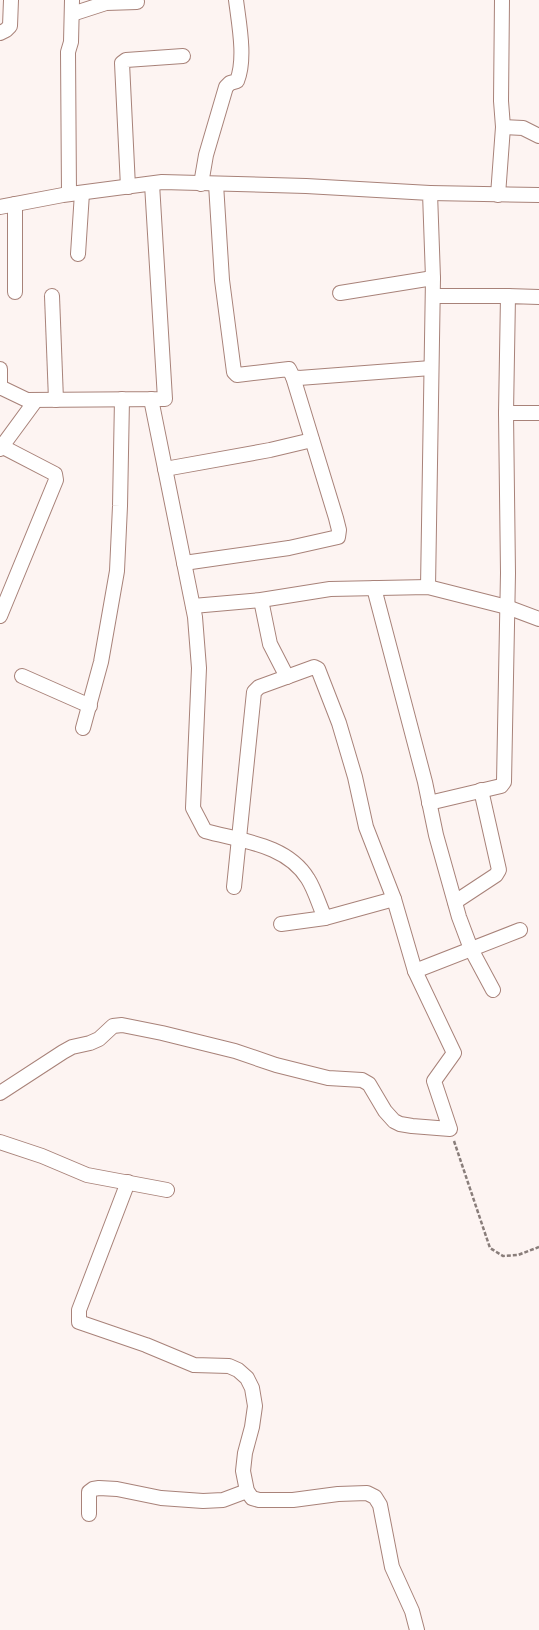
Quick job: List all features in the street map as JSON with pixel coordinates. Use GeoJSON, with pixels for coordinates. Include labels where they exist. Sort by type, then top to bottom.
{"type":"FeatureCollection","features":[{"type":"Feature","properties":{"kind":"street"},"geometry":{"type":"LineString","coordinates":[[0,33],[10,26],[11,0]]}},
{"type":"Feature","properties":{"kind":"street"},"geometry":{"type":"LineString","coordinates":[[72,0],[71,42],[68,52],[78,254]]}},
{"type":"Feature","properties":{"kind":"street"},"geometry":{"type":"LineString","coordinates":[[201,184],[206,155],[226,87],[230,83],[237,81],[240,74],[241,56],[236,0]]}},
{"type":"Feature","properties":{"kind":"street"},"geometry":{"type":"LineString","coordinates":[[498,195],[503,127],[501,101],[502,0]]}},
{"type":"Feature","properties":{"kind":"street"},"geometry":{"type":"LineString","coordinates":[[72,14],[106,3],[137,2]]}},
{"type":"Feature","properties":{"kind":"street"},"geometry":{"type":"LineString","coordinates":[[128,187],[122,63],[126,60],[183,56]]}},
{"type":"Feature","properties":{"kind":"street"},"geometry":{"type":"LineString","coordinates":[[503,127],[523,128],[539,136]]}},
{"type":"Feature","properties":{"kind":"street"},"geometry":{"type":"LineString","coordinates":[[0,207],[75,194],[162,182],[306,186],[430,193],[539,195]]}},
{"type":"Feature","properties":{"kind":"street"},"geometry":{"type":"LineString","coordinates":[[0,369],[0,388],[27,400],[164,399],[152,184]]}},
{"type":"Feature","properties":{"kind":"street"},"geometry":{"type":"LineString","coordinates":[[184,563],[289,548],[338,537],[339,530],[293,377],[289,369],[237,375],[234,372],[222,280],[216,184]]}},
{"type":"Feature","properties":{"kind":"street"},"geometry":{"type":"LineString","coordinates":[[428,587],[433,296],[430,193]]}},
{"type":"Feature","properties":{"kind":"street"},"geometry":{"type":"LineString","coordinates":[[15,204],[15,292]]}},
{"type":"Feature","properties":{"kind":"street"},"geometry":{"type":"LineString","coordinates":[[340,294],[433,278]]}},
{"type":"Feature","properties":{"kind":"street"},"geometry":{"type":"LineString","coordinates":[[52,296],[56,400]]}},
{"type":"Feature","properties":{"kind":"street"},"geometry":{"type":"LineString","coordinates":[[433,296],[539,297]]}},
{"type":"Feature","properties":{"kind":"street"},"geometry":{"type":"LineString","coordinates":[[429,803],[501,786],[504,782],[507,607],[506,413],[508,296]]}},
{"type":"Feature","properties":{"kind":"street"},"geometry":{"type":"LineString","coordinates":[[293,377],[431,368]]}},
{"type":"Feature","properties":{"kind":"street"},"geometry":{"type":"LineString","coordinates":[[83,728],[102,662],[117,571],[122,399]]}},
{"type":"Feature","properties":{"kind":"street"},"geometry":{"type":"LineString","coordinates":[[151,399],[196,616],[199,668],[193,808],[205,831],[275,849],[293,861],[308,878],[325,918]]}},
{"type":"Feature","properties":{"kind":"street"},"geometry":{"type":"LineString","coordinates":[[0,616],[56,480],[55,474],[1,448],[36,400]]}},
{"type":"Feature","properties":{"kind":"street"},"geometry":{"type":"LineString","coordinates":[[506,413],[539,414]]}},
{"type":"Feature","properties":{"kind":"street"},"geometry":{"type":"LineString","coordinates":[[165,469],[270,450],[312,440]]}},
{"type":"Feature","properties":{"kind":"street"},"geometry":{"type":"LineString","coordinates":[[193,606],[261,600],[330,589],[428,587],[507,607],[539,619]]}},
{"type":"Feature","properties":{"kind":"street"},"geometry":{"type":"LineString","coordinates":[[374,588],[429,803],[436,836],[459,917],[471,949],[493,990]]}},
{"type":"Feature","properties":{"kind":"street"},"geometry":{"type":"LineString","coordinates":[[261,600],[270,644],[287,677]]}},
{"type":"Feature","properties":{"kind":"street"},"geometry":{"type":"LineString","coordinates":[[0,1093],[63,1052],[72,1047],[95,1041],[113,1026],[122,1025],[235,1050],[276,1065],[328,1078],[362,1080],[368,1084],[385,1111],[394,1121],[400,1124],[412,1126],[450,1129],[434,1081],[454,1053],[415,971],[394,898],[366,827],[355,777],[339,723],[318,669],[314,667],[259,688],[254,692],[234,887]]}},
{"type":"Feature","properties":{"kind":"street"},"geometry":{"type":"LineString","coordinates":[[22,676],[90,706]]}},
{"type":"Feature","properties":{"kind":"street"},"geometry":{"type":"LineString","coordinates":[[455,902],[496,875],[499,870],[481,790]]}},
{"type":"Feature","properties":{"kind":"street"},"geometry":{"type":"LineString","coordinates":[[281,924],[325,918],[394,898]]}},
{"type":"Feature","properties":{"kind":"street"},"geometry":{"type":"LineString","coordinates":[[415,971],[520,930]]}},
{"type":"Feature","properties":{"kind":"street"},"geometry":{"type":"LineString","coordinates":[[0,1142],[42,1156],[87,1175],[167,1190]]}},
{"type":"Feature","properties":{"kind":"street"},"geometry":{"type":"LineString","coordinates":[[128,1182],[79,1310],[79,1322],[146,1345],[194,1364],[229,1366],[238,1370],[247,1378],[252,1388],[255,1406],[252,1427],[245,1453],[243,1471],[247,1491],[252,1498],[259,1500],[294,1500],[338,1494],[367,1493],[376,1497],[380,1506],[392,1567],[412,1611],[417,1630]]}},
{"type":"Feature","properties":{"kind":"street"},"geometry":{"type":"LineString","coordinates":[[89,1514],[89,1492],[93,1489],[117,1489],[161,1498],[192,1501],[223,1500],[247,1491]]}},
{"type":"Feature","properties":{"kind":"path"},"geometry":{"type":"LineString","coordinates":[[450,1129],[490,1248],[503,1256],[518,1255],[539,1247]]}}]}
